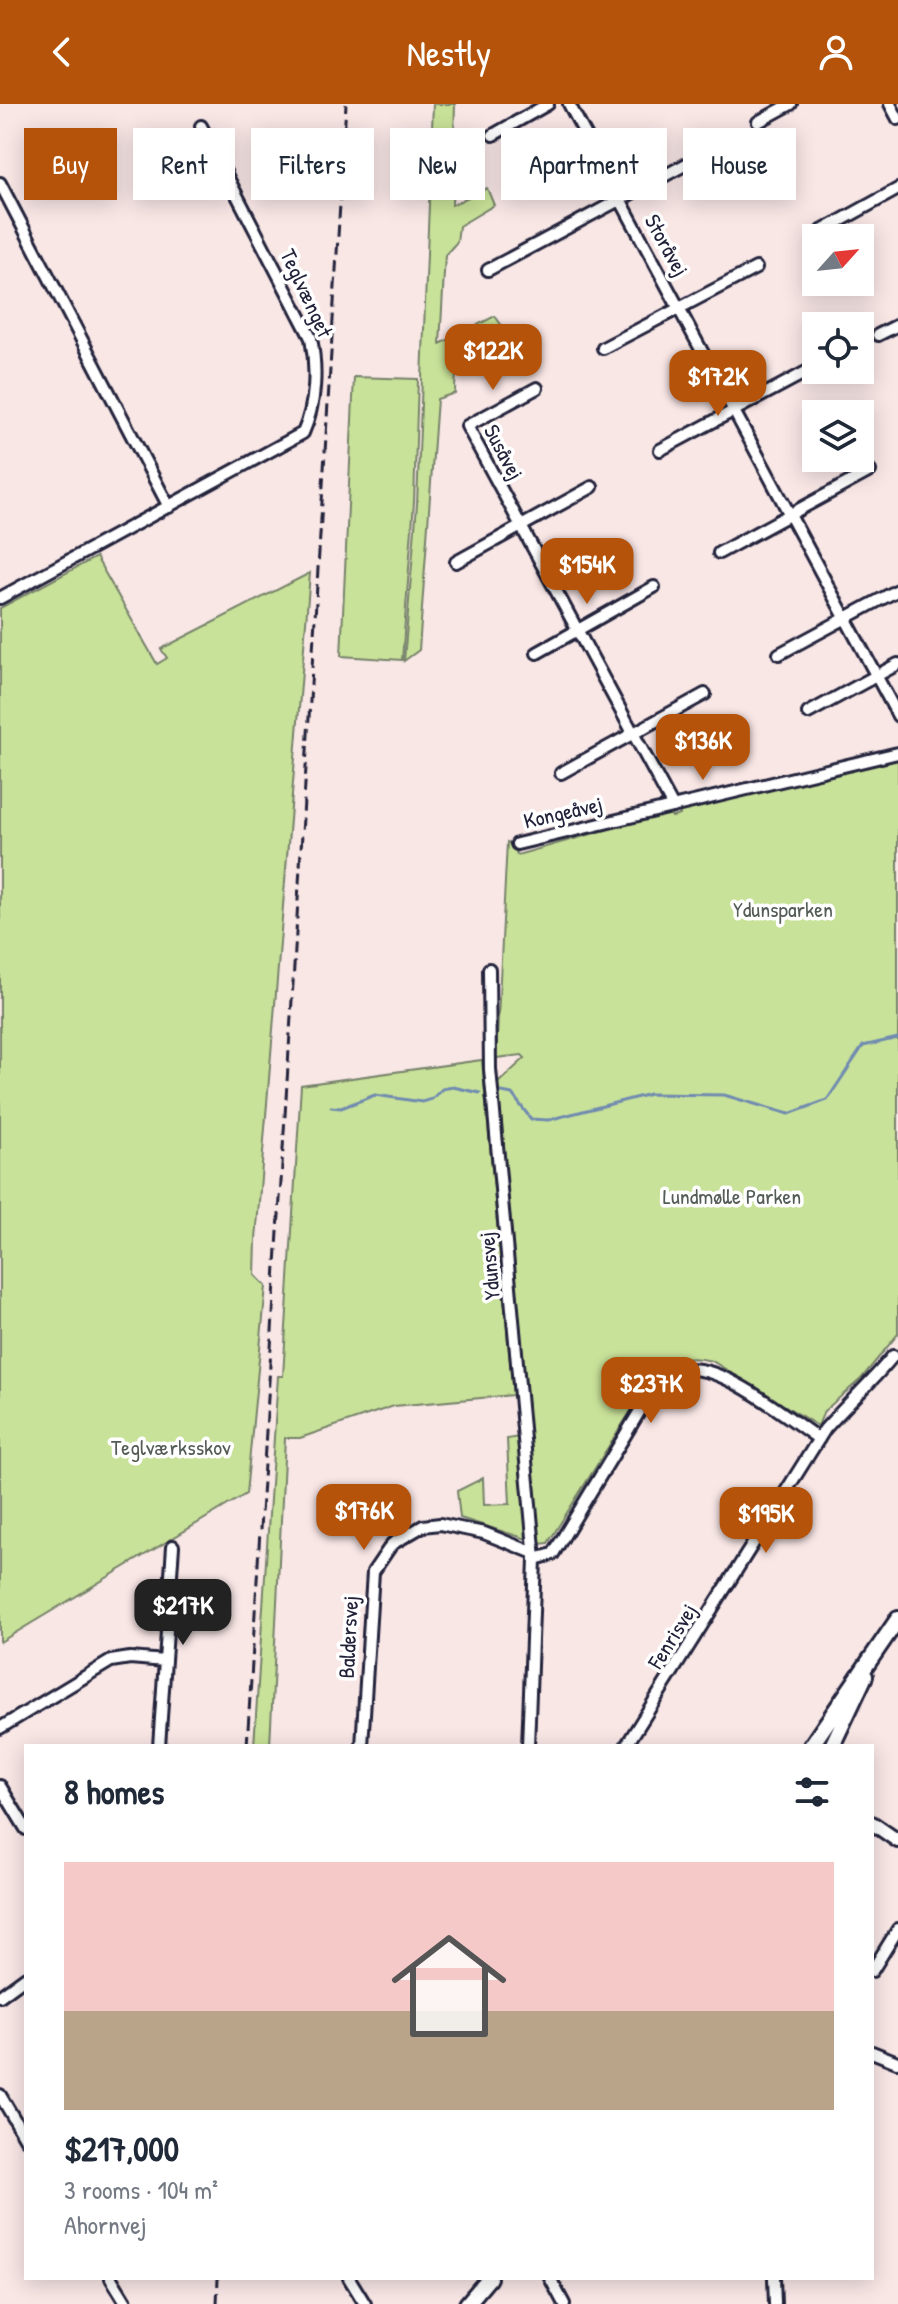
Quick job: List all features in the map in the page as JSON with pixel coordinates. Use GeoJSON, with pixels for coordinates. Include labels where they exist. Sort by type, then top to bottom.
{"type":"FeatureCollection","features":[{"type":"Feature","properties":{"kind":"main road"},"geometry":{"type":"LineString","coordinates":[[812,1744],[898,1619]]}},
{"type":"Feature","properties":{"kind":"main road"},"geometry":{"type":"LineString","coordinates":[[833,1744],[855,1702],[869,1665]]}},
{"type":"Feature","properties":{"kind":"main road"},"geometry":{"type":"LineString","coordinates":[[821,1744],[840,1712],[843,1696]]}},
{"type":"Feature","properties":{"kind":"main road"},"geometry":{"type":"LineString","coordinates":[[467,2304],[476,2280]]}},
{"type":"Feature","properties":{"kind":"main road"},"geometry":{"type":"LineString","coordinates":[[467,2304],[487,2280]]}},
{"type":"Feature","properties":{"kind":"street"},"geometry":{"type":"LineString","coordinates":[[493,135],[548,104]]}},
{"type":"Feature","properties":{"kind":"street","name":"Storåvej"},"geometry":{"type":"LineString","coordinates":[[569,104],[898,716]]}},
{"type":"Feature","properties":{"kind":"street"},"geometry":{"type":"LineString","coordinates":[[758,122],[791,104]]}},
{"type":"Feature","properties":{"kind":"street"},"geometry":{"type":"LineString","coordinates":[[890,104],[898,119]]}},
{"type":"Feature","properties":{"kind":"street","name":"Teglvænget"},"geometry":{"type":"LineString","coordinates":[[0,598],[303,433],[312,402],[315,361],[311,338],[201,126]]}},
{"type":"Feature","properties":{"kind":"street","name":"Storåvej"},"geometry":{"type":"LineString","coordinates":[[488,270],[683,166]]}},
{"type":"Feature","properties":{"kind":"street"},"geometry":{"type":"LineString","coordinates":[[0,183],[169,507]]}},
{"type":"Feature","properties":{"kind":"street"},"geometry":{"type":"LineString","coordinates":[[835,224],[898,189]]}},
{"type":"Feature","properties":{"kind":"street","name":"Storåvej"},"geometry":{"type":"LineString","coordinates":[[603,348],[756,268]]}},
{"type":"Feature","properties":{"kind":"street"},"geometry":{"type":"LineString","coordinates":[[878,335],[898,325]]}},
{"type":"Feature","properties":{"kind":"street"},"geometry":{"type":"LineString","coordinates":[[660,450],[802,374]]}},
{"type":"Feature","properties":{"kind":"street","name":"Susåvej"},"geometry":{"type":"LineString","coordinates":[[537,388],[467,426],[673,807]]}},
{"type":"Feature","properties":{"kind":"street"},"geometry":{"type":"LineString","coordinates":[[719,553],[868,472]]}},
{"type":"Feature","properties":{"kind":"street"},"geometry":{"type":"LineString","coordinates":[[456,562],[592,487]]}},
{"type":"Feature","properties":{"kind":"street"},"geometry":{"type":"LineString","coordinates":[[537,653],[654,587]]}},
{"type":"Feature","properties":{"kind":"street"},"geometry":{"type":"LineString","coordinates":[[779,654],[898,590]]}},
{"type":"Feature","properties":{"kind":"street"},"geometry":{"type":"LineString","coordinates":[[808,713],[898,664]]}},
{"type":"Feature","properties":{"kind":"street"},"geometry":{"type":"LineString","coordinates":[[561,773],[705,694]]}},
{"type":"Feature","properties":{"kind":"street","name":"Kongeåvej"},"geometry":{"type":"LineString","coordinates":[[517,844],[898,753]]}},
{"type":"Feature","properties":{"kind":"street","name":"Ydunsvej"},"geometry":{"type":"LineString","coordinates":[[489,969],[490,1069],[535,1556],[528,1744]]}},
{"type":"Feature","properties":{"kind":"street","name":"Fenrisvej"},"geometry":{"type":"LineString","coordinates":[[627,1744],[819,1439],[893,1356]]}},
{"type":"Feature","properties":{"kind":"street"},"geometry":{"type":"LineString","coordinates":[[535,1556],[553,1554],[644,1404],[666,1378],[678,1371],[697,1368],[722,1376],[819,1439]]}},
{"type":"Feature","properties":{"kind":"street","name":"Baldersvej"},"geometry":{"type":"LineString","coordinates":[[362,1744],[373,1572],[392,1544],[412,1531],[440,1524],[484,1533],[535,1556]]}},
{"type":"Feature","properties":{"kind":"street"},"geometry":{"type":"LineString","coordinates":[[159,1744],[168,1560],[173,1546]]}},
{"type":"Feature","properties":{"kind":"street"},"geometry":{"type":"LineString","coordinates":[[0,1728],[111,1661],[130,1658],[165,1661]]}},
{"type":"Feature","properties":{"kind":"street"},"geometry":{"type":"LineString","coordinates":[[0,1786],[24,1826]]}},
{"type":"Feature","properties":{"kind":"street"},"geometry":{"type":"LineString","coordinates":[[874,1824],[898,1841]]}},
{"type":"Feature","properties":{"kind":"street"},"geometry":{"type":"LineString","coordinates":[[874,1968],[898,1929]]}},
{"type":"Feature","properties":{"kind":"street"},"geometry":{"type":"LineString","coordinates":[[0,1996],[24,1978]]}},
{"type":"Feature","properties":{"kind":"street"},"geometry":{"type":"LineString","coordinates":[[874,2053],[897,2062]]}},
{"type":"Feature","properties":{"kind":"street"},"geometry":{"type":"LineString","coordinates":[[0,2095],[24,2136]]}},
{"type":"Feature","properties":{"kind":"street"},"geometry":{"type":"LineString","coordinates":[[112,2280],[127,2304]]}},
{"type":"Feature","properties":{"kind":"street"},"geometry":{"type":"LineString","coordinates":[[350,2280],[365,2304]]}},
{"type":"Feature","properties":{"kind":"street"},"geometry":{"type":"LineString","coordinates":[[551,2280],[564,2304]]}},
{"type":"Feature","properties":{"kind":"street"},"geometry":{"type":"LineString","coordinates":[[774,2280],[775,2304]]}},
{"type":"Feature","properties":{"kind":"green space"},"geometry":{"type":"Polygon","coordinates":[[[433,104],[455,104],[454,128],[432,128],[433,104]]]}},
{"type":"Feature","properties":{"kind":"green space"},"geometry":{"type":"Polygon","coordinates":[[[487,188],[494,205],[459,226],[457,242],[445,255],[440,344],[495,316],[502,326],[465,351],[457,367],[455,393],[437,399],[419,650],[404,661],[417,504],[429,200],[452,200],[452,205],[462,200],[485,200],[487,188]]]}},
{"type":"Feature","properties":{"kind":"green space"},"geometry":{"type":"Polygon","coordinates":[[[354,377],[418,379],[414,502],[402,660],[341,656],[354,377]]]}},
{"type":"Feature","properties":{"kind":"green space","name":"Teglværksskov"},"geometry":{"type":"Polygon","coordinates":[[[96,557],[157,664],[167,658],[161,649],[310,573],[256,1239],[255,1275],[266,1286],[246,1494],[0,1642],[0,608],[96,557]]]}},
{"type":"Feature","properties":{"kind":"green space","name":"Lundmølle Parken"},"geometry":{"type":"Polygon","coordinates":[[[898,759],[898,1334],[861,1379],[824,1411],[818,1426],[712,1361],[686,1359],[665,1367],[651,1379],[548,1543],[540,1544],[498,1083],[525,1058],[522,1055],[496,1058],[507,842],[514,845],[517,855],[670,812],[672,817],[680,815],[679,811],[898,759]]]}},
{"type":"Feature","properties":{"kind":"green space"},"geometry":{"type":"Polygon","coordinates":[[[482,1060],[513,1395],[394,1406],[300,1438],[285,1438],[270,1744],[254,1744],[278,1376],[283,1376],[301,1085],[482,1060]]]}},
{"type":"Feature","properties":{"kind":"green space"},"geometry":{"type":"Polygon","coordinates":[[[519,1437],[527,1539],[460,1518],[457,1491],[483,1478],[484,1505],[510,1504],[507,1439],[519,1437]]]}},
{"type":"Feature","properties":{"kind":"waterway"},"geometry":{"type":"LineString","coordinates":[[502,1092],[512,1094],[531,1119],[548,1120],[650,1094],[724,1095],[789,1114],[827,1100],[863,1046],[898,1038]]}},
{"type":"Feature","properties":{"kind":"waterway"},"geometry":{"type":"LineString","coordinates":[[331,1107],[341,1108],[375,1095],[422,1102],[432,1099],[442,1089],[453,1087],[480,1093]]}},
{"type":"Feature","properties":{"kind":"railway"},"geometry":{"type":"LineString","coordinates":[[247,1744],[346,104]]}},
{"type":"Feature","properties":{"kind":"railway"},"geometry":{"type":"LineString","coordinates":[[217,2304],[218,2280]]}},
{"type":"Feature","properties":{"kind":"park label","name":"Ydunsparken"},"geometry":{"type":"Point","coordinates":[783,909]}}]}
